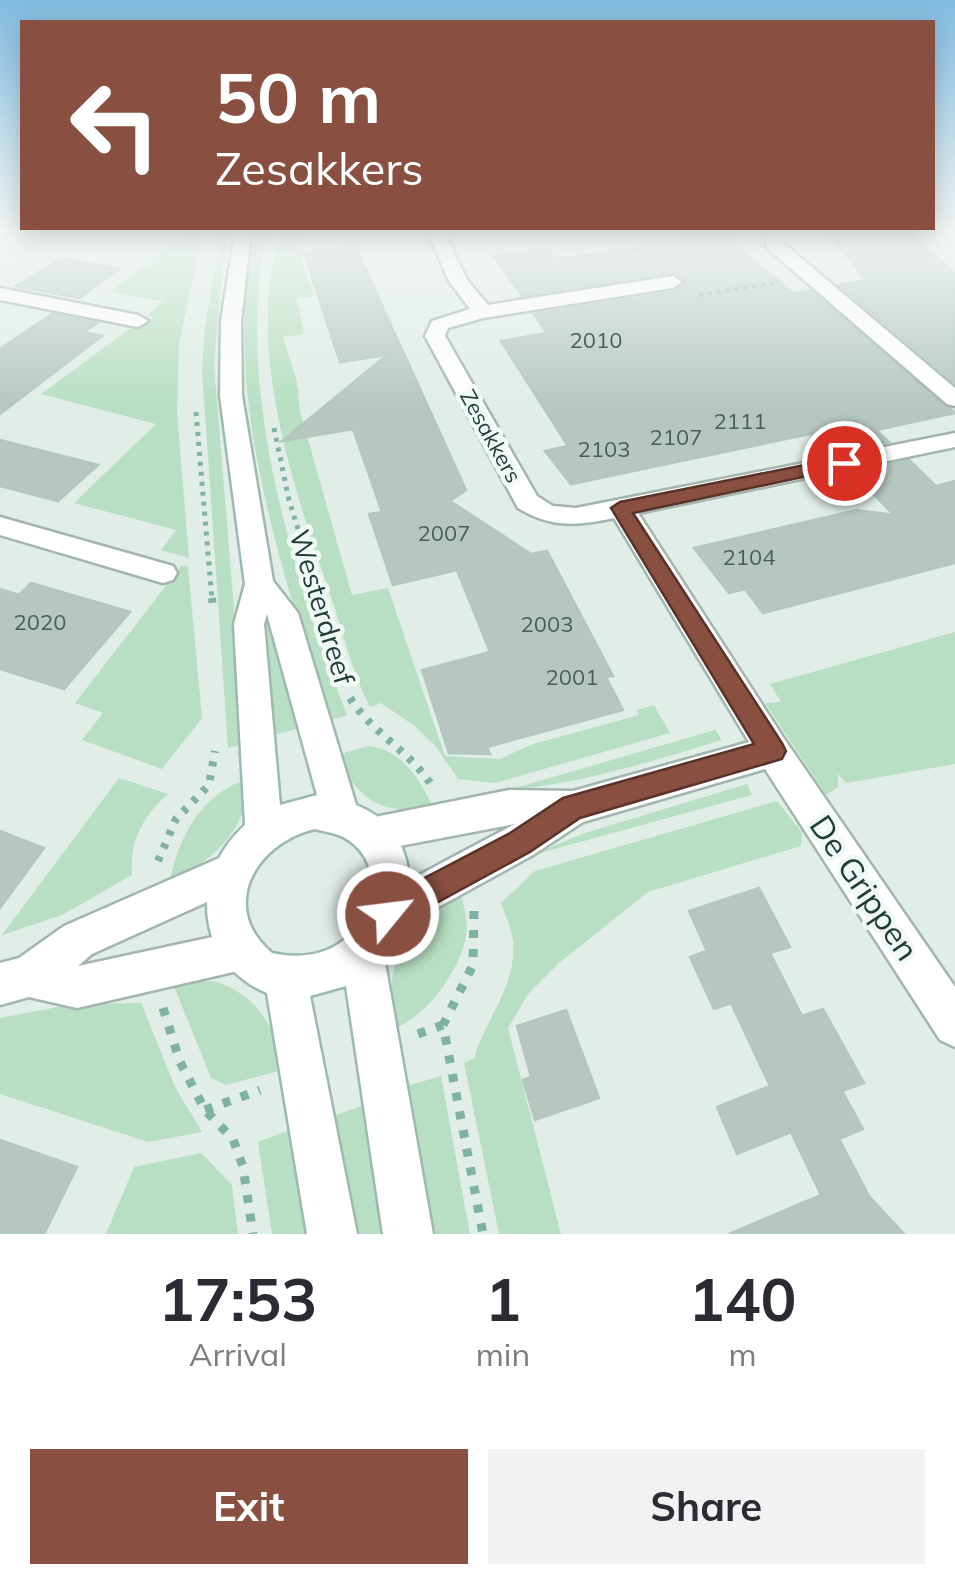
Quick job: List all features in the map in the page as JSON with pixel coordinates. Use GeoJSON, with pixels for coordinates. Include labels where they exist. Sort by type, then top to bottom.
{"type":"FeatureCollection","features":[{"type":"Feature","properties":{"kind":"street","name":"Westerdreef"},"geometry":{"type":"LineString","coordinates":[[235,290],[230,396],[259,584],[249,624],[264,832]]}},
{"type":"Feature","properties":{"kind":"street"},"geometry":{"type":"LineString","coordinates":[[465,290],[483,312]]}},
{"type":"Feature","properties":{"kind":"street","name":"Zesakkers"},"geometry":{"type":"LineString","coordinates":[[628,290],[483,312],[453,318],[438,326],[435,336],[526,502],[547,514],[576,517],[955,440]]}},
{"type":"Feature","properties":{"kind":"street"},"geometry":{"type":"LineString","coordinates":[[826,290],[939,382],[955,400]]}},
{"type":"Feature","properties":{"kind":"street"},"geometry":{"type":"LineString","coordinates":[[4,298],[138,321]]}},
{"type":"Feature","properties":{"kind":"street"},"geometry":{"type":"LineString","coordinates":[[573,808],[508,807],[444,819],[357,824],[315,812],[289,817],[264,832],[246,850],[234,871],[225,898],[228,927],[240,952],[259,969],[285,978],[317,976],[341,967],[362,952],[388,914],[520,842],[573,808],[772,751],[620,508]]}},
{"type":"Feature","properties":{"kind":"street"},"geometry":{"type":"LineString","coordinates":[[0,526],[163,573]]}},
{"type":"Feature","properties":{"kind":"street","name":"Westerdreef"},"geometry":{"type":"LineString","coordinates":[[259,584],[283,613],[357,824]]}},
{"type":"Feature","properties":{"kind":"street","name":"De Grippen"},"geometry":{"type":"LineString","coordinates":[[772,751],[955,1024]]}},
{"type":"Feature","properties":{"kind":"street"},"geometry":{"type":"LineString","coordinates":[[357,824],[388,856],[392,883],[388,914]]}},
{"type":"Feature","properties":{"kind":"street"},"geometry":{"type":"LineString","coordinates":[[15,980],[78,940],[234,871]]}},
{"type":"Feature","properties":{"kind":"street"},"geometry":{"type":"LineString","coordinates":[[15,980],[77,986],[240,952]]}},
{"type":"Feature","properties":{"kind":"street"},"geometry":{"type":"LineString","coordinates":[[362,952],[408,1234]]}},
{"type":"Feature","properties":{"kind":"street"},"geometry":{"type":"LineString","coordinates":[[285,978],[332,1234]]}},
{"type":"Feature","properties":{"kind":"path"},"geometry":{"type":"LineString","coordinates":[[676,290],[691,297],[735,290]]}},
{"type":"Feature","properties":{"kind":"path"},"geometry":{"type":"LineString","coordinates":[[196,408],[214,618]]}},
{"type":"Feature","properties":{"kind":"path","name":"Westerdreef"},"geometry":{"type":"LineString","coordinates":[[273,423],[289,500],[322,609]]}},
{"type":"Feature","properties":{"kind":"path","name":"Westerdreef"},"geometry":{"type":"LineString","coordinates":[[345,681],[362,718],[430,780],[444,819]]}},
{"type":"Feature","properties":{"kind":"path"},"geometry":{"type":"LineString","coordinates":[[158,904],[158,859],[176,820],[209,785],[215,738]]}},
{"type":"Feature","properties":{"kind":"path"},"geometry":{"type":"LineString","coordinates":[[463,872],[474,906],[473,965],[443,1026],[484,1234]]}},
{"type":"Feature","properties":{"kind":"path"},"geometry":{"type":"LineString","coordinates":[[159,969],[160,998],[180,1062],[205,1110],[233,1139],[243,1167],[253,1234]]}},
{"type":"Feature","properties":{"kind":"green space"},"geometry":{"type":"Polygon","coordinates":[[[191,290],[179,343],[177,412],[189,558],[161,550],[176,530],[74,503],[156,424],[41,394],[135,325],[143,326],[163,301],[110,292],[191,290]]]}},
{"type":"Feature","properties":{"kind":"green space"},"geometry":{"type":"Polygon","coordinates":[[[212,290],[220,290],[214,364],[245,744],[228,748],[202,370],[212,290]]]}},
{"type":"Feature","properties":{"kind":"green space"},"geometry":{"type":"Polygon","coordinates":[[[259,290],[257,350],[263,413],[289,540],[347,715],[328,721],[261,479],[250,416],[246,292],[259,290]]]}},
{"type":"Feature","properties":{"kind":"green space"},"geometry":{"type":"Polygon","coordinates":[[[270,290],[312,290],[314,296],[297,299],[304,334],[283,337],[352,595],[388,588],[445,756],[500,759],[533,744],[639,715],[637,710],[654,705],[670,733],[495,783],[458,779],[437,748],[416,727],[381,703],[370,707],[354,670],[291,470],[271,372],[270,290]]]}},
{"type":"Feature","properties":{"kind":"green space"},"geometry":{"type":"Polygon","coordinates":[[[182,565],[188,567],[202,718],[162,769],[82,740],[103,713],[75,703],[182,565]]]}},
{"type":"Feature","properties":{"kind":"green space"},"geometry":{"type":"Polygon","coordinates":[[[267,617],[300,728],[274,735],[263,619],[267,617]]]}},
{"type":"Feature","properties":{"kind":"green space"},"geometry":{"type":"Polygon","coordinates":[[[955,632],[955,764],[846,783],[838,774],[838,787],[826,795],[765,703],[781,702],[770,684],[955,632]]]}},
{"type":"Feature","properties":{"kind":"green space"},"geometry":{"type":"Polygon","coordinates":[[[715,730],[722,740],[590,777],[508,790],[715,730]]]}},
{"type":"Feature","properties":{"kind":"green space"},"geometry":{"type":"Polygon","coordinates":[[[368,746],[400,760],[433,808],[399,809],[363,794],[337,755],[368,746]]]}},
{"type":"Feature","properties":{"kind":"green space"},"geometry":{"type":"Polygon","coordinates":[[[119,778],[168,794],[140,830],[133,851],[132,875],[62,915],[2,935],[119,778]]]}},
{"type":"Feature","properties":{"kind":"green space"},"geometry":{"type":"Polygon","coordinates":[[[248,779],[243,812],[236,827],[200,865],[170,881],[179,848],[195,819],[218,795],[248,779]]]}},
{"type":"Feature","properties":{"kind":"green space"},"geometry":{"type":"Polygon","coordinates":[[[747,784],[752,795],[529,856],[585,833],[747,784]]]}},
{"type":"Feature","properties":{"kind":"green space"},"geometry":{"type":"Polygon","coordinates":[[[777,801],[802,832],[801,846],[648,892],[559,963],[528,994],[508,1028],[561,1234],[499,1234],[464,1063],[474,1058],[510,973],[512,937],[501,903],[535,871],[777,801]]]}},
{"type":"Feature","properties":{"kind":"green space"},"geometry":{"type":"Polygon","coordinates":[[[461,895],[467,929],[455,967],[428,1005],[393,1029],[392,983],[402,950],[425,922],[461,895]]]}},
{"type":"Feature","properties":{"kind":"green space"},"geometry":{"type":"Polygon","coordinates":[[[213,981],[241,994],[262,1014],[276,1040],[282,1070],[226,1085],[211,1078],[173,984],[213,981]]]}},
{"type":"Feature","properties":{"kind":"green space"},"geometry":{"type":"Polygon","coordinates":[[[141,1003],[176,1089],[202,1132],[148,1142],[0,1094],[0,1018],[73,1004],[141,1003]]]}},
{"type":"Feature","properties":{"kind":"green space"},"geometry":{"type":"Polygon","coordinates":[[[441,1076],[470,1234],[426,1234],[400,1088],[441,1076]]]}},
{"type":"Feature","properties":{"kind":"green space"},"geometry":{"type":"Polygon","coordinates":[[[372,1102],[392,1234],[353,1234],[330,1117],[372,1102]]]}},
{"type":"Feature","properties":{"kind":"green space"},"geometry":{"type":"Polygon","coordinates":[[[293,1129],[313,1234],[272,1234],[258,1142],[293,1129]]]}},
{"type":"Feature","properties":{"kind":"green space"},"geometry":{"type":"Polygon","coordinates":[[[201,1153],[232,1185],[238,1234],[106,1234],[134,1167],[201,1153]]]}},
{"type":"Feature","properties":{"kind":"building"},"geometry":{"type":"Polygon","coordinates":[[[35,290],[91,290],[79,298],[35,290]]]}},
{"type":"Feature","properties":{"kind":"building"},"geometry":{"type":"Polygon","coordinates":[[[316,290],[375,290],[466,490],[450,501],[531,554],[547,551],[613,676],[606,677],[623,710],[487,747],[490,754],[449,753],[422,670],[490,652],[457,570],[393,585],[369,514],[382,512],[353,429],[282,441],[387,355],[340,362],[316,290]]]}},
{"type":"Feature","properties":{"kind":"building"},"geometry":{"type":"Polygon","coordinates":[[[518,290],[562,290],[522,296],[518,290]]]}},
{"type":"Feature","properties":{"kind":"building"},"geometry":{"type":"Polygon","coordinates":[[[844,290],[955,290],[955,383],[844,290]]]}},
{"type":"Feature","properties":{"kind":"building"},"geometry":{"type":"Polygon","coordinates":[[[811,291],[955,413],[876,430],[889,442],[834,453],[815,433],[571,484],[545,451],[568,446],[501,341],[547,333],[534,314],[674,292],[811,291]]]}},
{"type":"Feature","properties":{"kind":"building"},"geometry":{"type":"Polygon","coordinates":[[[52,314],[97,323],[84,332],[102,336],[0,414],[0,349],[52,314]]]}},
{"type":"Feature","properties":{"kind":"building"},"geometry":{"type":"Polygon","coordinates":[[[0,440],[98,465],[58,501],[0,486],[0,440]]]}},
{"type":"Feature","properties":{"kind":"building"},"geometry":{"type":"Polygon","coordinates":[[[909,460],[936,486],[955,481],[955,563],[763,613],[745,589],[729,593],[694,548],[857,510],[894,515],[852,472],[909,460]]]}},
{"type":"Feature","properties":{"kind":"building"},"geometry":{"type":"Polygon","coordinates":[[[31,583],[130,612],[64,689],[0,669],[0,589],[19,595],[31,583]]]}},
{"type":"Feature","properties":{"kind":"building"},"geometry":{"type":"Polygon","coordinates":[[[0,831],[44,848],[0,908],[0,831]]]}},
{"type":"Feature","properties":{"kind":"building"},"geometry":{"type":"Polygon","coordinates":[[[759,888],[790,947],[770,953],[802,1016],[823,1009],[864,1083],[842,1091],[863,1129],[839,1139],[869,1196],[904,1234],[729,1234],[821,1195],[791,1132],[737,1154],[717,1107],[770,1086],[731,1003],[714,1009],[690,957],[707,951],[689,911],[759,888]]]}},
{"type":"Feature","properties":{"kind":"building"},"geometry":{"type":"Polygon","coordinates":[[[566,1010],[599,1098],[535,1120],[523,1080],[531,1077],[517,1026],[566,1010]]]}},
{"type":"Feature","properties":{"kind":"building"},"geometry":{"type":"Polygon","coordinates":[[[0,1140],[77,1167],[44,1234],[0,1234],[0,1140]]]}},
{"type":"Feature","properties":{"kind":"route"},"geometry":{"type":"LineString","coordinates":[[388,914],[520,842],[573,808],[772,751],[620,508],[844,463]]}}]}
